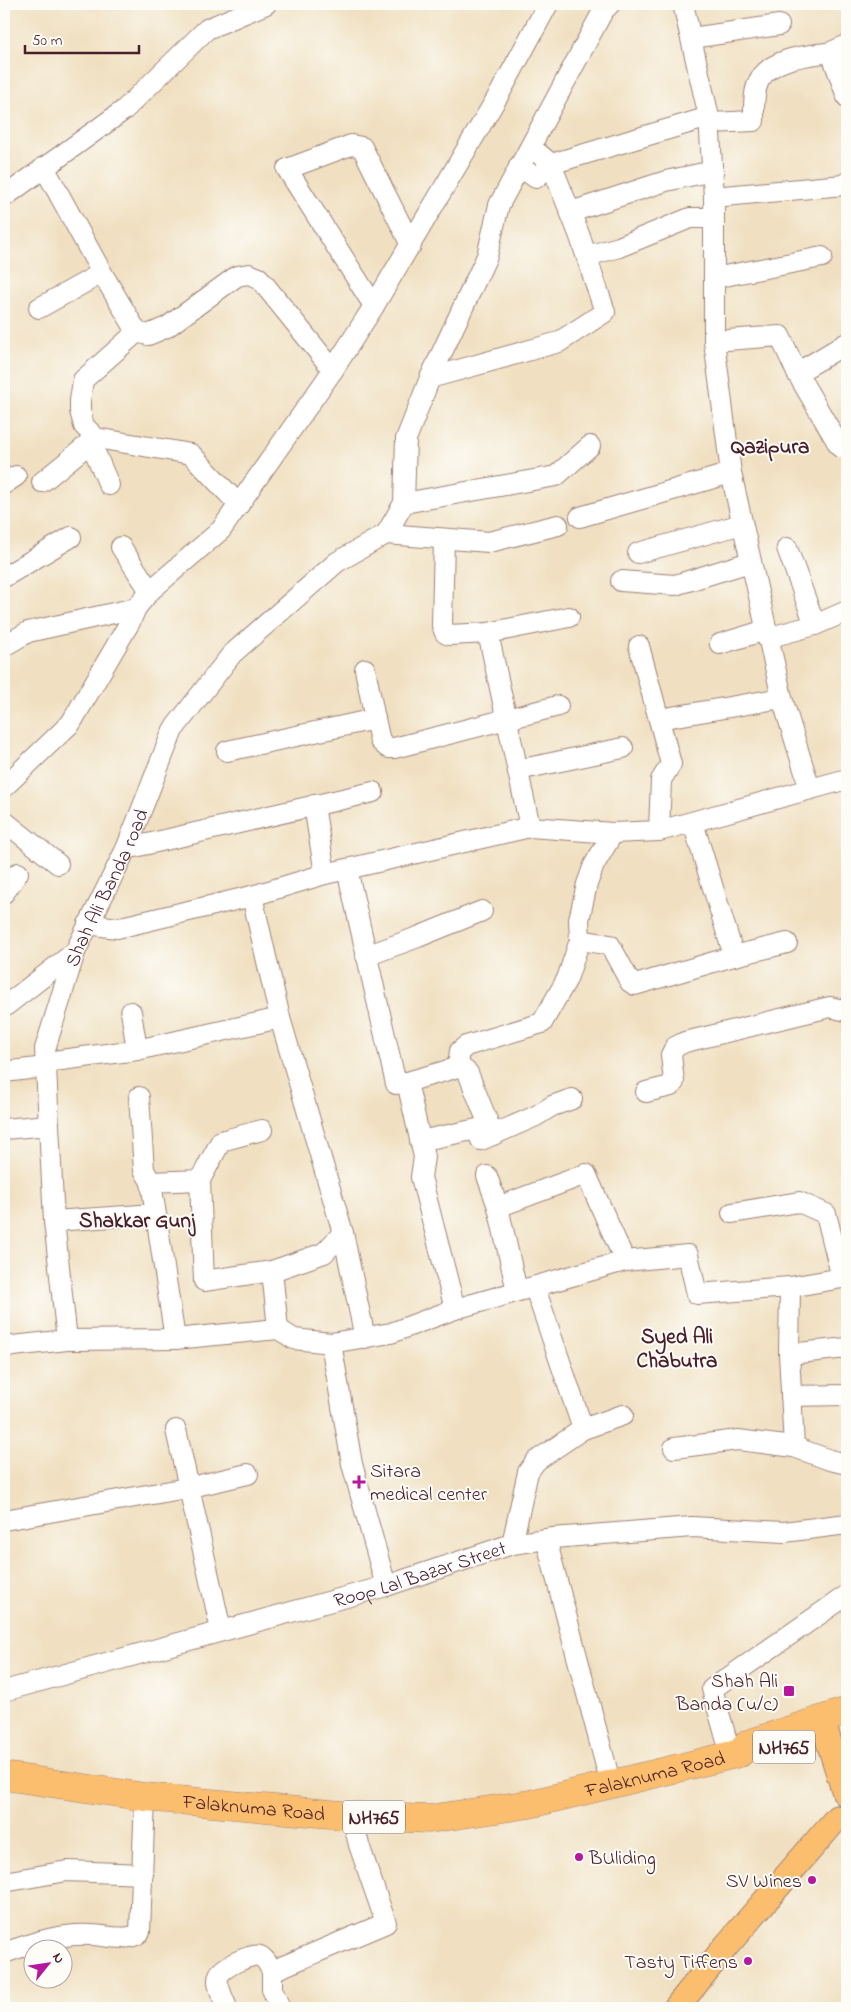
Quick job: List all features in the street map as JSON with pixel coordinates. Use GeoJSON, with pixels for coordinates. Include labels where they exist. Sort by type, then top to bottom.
{"type":"FeatureCollection","features":[{"type":"Feature","properties":{"kind":"highway","name":"Falaknuma Road"},"geometry":{"type":"LineString","coordinates":[[4,1776],[145,1797],[352,1816],[429,1818],[530,1804],[736,1754],[752,1757],[836,1723]]}},
{"type":"Feature","properties":{"kind":"main road"},"geometry":{"type":"LineString","coordinates":[[676,2008],[727,1945],[842,1820],[834,1814],[834,1803],[840,1795],[846,1793],[836,1723]]}},
{"type":"Feature","properties":{"kind":"street"},"geometry":{"type":"LineString","coordinates":[[4,197],[124,110],[207,29],[266,4]]}},
{"type":"Feature","properties":{"kind":"street"},"geometry":{"type":"LineString","coordinates":[[4,787],[72,723],[130,622],[136,608],[150,590],[221,530],[333,370],[411,245],[502,91],[548,4]]}},
{"type":"Feature","properties":{"kind":"street"},"geometry":{"type":"LineString","coordinates":[[558,526],[489,542],[386,534],[404,503],[406,439],[430,378],[487,256],[499,205],[603,11],[610,4]]}},
{"type":"Feature","properties":{"kind":"street"},"geometry":{"type":"LineString","coordinates":[[683,4],[709,120],[714,197],[714,341],[731,473],[766,634],[782,698],[810,789]]}},
{"type":"Feature","properties":{"kind":"street"},"geometry":{"type":"LineString","coordinates":[[692,38],[779,26]]}},
{"type":"Feature","properties":{"kind":"street"},"geometry":{"type":"LineString","coordinates":[[519,166],[536,178],[551,164],[709,120],[754,121],[755,97],[759,80],[773,65],[839,49],[847,98]]}},
{"type":"Feature","properties":{"kind":"street"},"geometry":{"type":"LineString","coordinates":[[374,306],[288,168],[351,145],[362,147],[411,245]]}},
{"type":"Feature","properties":{"kind":"street"},"geometry":{"type":"LineString","coordinates":[[430,378],[559,342],[604,312],[587,256],[551,164],[531,147]]}},
{"type":"Feature","properties":{"kind":"street"},"geometry":{"type":"LineString","coordinates":[[44,167],[102,273],[138,332],[148,335],[167,327],[237,276],[249,274],[259,278],[333,370]]}},
{"type":"Feature","properties":{"kind":"street"},"geometry":{"type":"LineString","coordinates":[[571,212],[666,181],[713,171]]}},
{"type":"Feature","properties":{"kind":"street"},"geometry":{"type":"LineString","coordinates":[[714,197],[843,185],[847,182]]}},
{"type":"Feature","properties":{"kind":"street"},"geometry":{"type":"LineString","coordinates":[[587,256],[619,247],[690,218],[714,218]]}},
{"type":"Feature","properties":{"kind":"street"},"geometry":{"type":"LineString","coordinates":[[714,278],[822,257]]}},
{"type":"Feature","properties":{"kind":"street"},"geometry":{"type":"LineString","coordinates":[[39,308],[102,273]]}},
{"type":"Feature","properties":{"kind":"street"},"geometry":{"type":"LineString","coordinates":[[109,485],[94,440],[84,426],[80,411],[83,380],[138,332]]}},
{"type":"Feature","properties":{"kind":"street"},"geometry":{"type":"LineString","coordinates":[[714,341],[780,336],[797,374],[840,447],[847,443]]}},
{"type":"Feature","properties":{"kind":"street"},"geometry":{"type":"LineString","coordinates":[[797,374],[847,344]]}},
{"type":"Feature","properties":{"kind":"street"},"geometry":{"type":"LineString","coordinates":[[42,482],[94,440],[191,454],[239,505]]}},
{"type":"Feature","properties":{"kind":"street"},"geometry":{"type":"LineString","coordinates":[[404,503],[556,476],[590,446]]}},
{"type":"Feature","properties":{"kind":"street"},"geometry":{"type":"LineString","coordinates":[[580,517],[731,473]]}},
{"type":"Feature","properties":{"kind":"street"},"geometry":{"type":"LineString","coordinates":[[638,553],[742,524]]}},
{"type":"Feature","properties":{"kind":"street","name":"Shah Ali Banda road"},"geometry":{"type":"LineString","coordinates":[[67,1340],[54,1221],[46,1050],[75,952],[126,849],[173,730],[232,654],[337,562],[386,534]]}},
{"type":"Feature","properties":{"kind":"street"},"geometry":{"type":"LineString","coordinates":[[4,577],[71,537]]}},
{"type":"Feature","properties":{"kind":"street"},"geometry":{"type":"LineString","coordinates":[[444,539],[443,630],[445,633],[453,636],[488,633],[569,617]]}},
{"type":"Feature","properties":{"kind":"street"},"geometry":{"type":"LineString","coordinates":[[121,547],[150,590]]}},
{"type":"Feature","properties":{"kind":"street"},"geometry":{"type":"LineString","coordinates":[[787,548],[815,625]]}},
{"type":"Feature","properties":{"kind":"street"},"geometry":{"type":"LineString","coordinates":[[621,581],[675,585],[750,562]]}},
{"type":"Feature","properties":{"kind":"street"},"geometry":{"type":"LineString","coordinates":[[4,646],[28,632],[136,608]]}},
{"type":"Feature","properties":{"kind":"street"},"geometry":{"type":"LineString","coordinates":[[720,644],[815,625],[847,611]]}},
{"type":"Feature","properties":{"kind":"street"},"geometry":{"type":"LineString","coordinates":[[488,633],[530,827]]}},
{"type":"Feature","properties":{"kind":"street"},"geometry":{"type":"LineString","coordinates":[[639,646],[671,764],[660,780],[658,832]]}},
{"type":"Feature","properties":{"kind":"street"},"geometry":{"type":"LineString","coordinates":[[365,669],[380,741],[388,748],[403,746],[558,706]]}},
{"type":"Feature","properties":{"kind":"street"},"geometry":{"type":"LineString","coordinates":[[659,719],[782,698]]}},
{"type":"Feature","properties":{"kind":"street"},"geometry":{"type":"LineString","coordinates":[[227,751],[375,719]]}},
{"type":"Feature","properties":{"kind":"street"},"geometry":{"type":"LineString","coordinates":[[518,770],[623,748]]}},
{"type":"Feature","properties":{"kind":"street"},"geometry":{"type":"LineString","coordinates":[[88,924],[118,928],[252,896],[325,874],[530,827],[614,833],[658,832],[847,778]]}},
{"type":"Feature","properties":{"kind":"street"},"geometry":{"type":"LineString","coordinates":[[126,849],[373,792]]}},
{"type":"Feature","properties":{"kind":"street"},"geometry":{"type":"LineString","coordinates":[[314,805],[325,874]]}},
{"type":"Feature","properties":{"kind":"street"},"geometry":{"type":"LineString","coordinates":[[4,821],[58,864]]}},
{"type":"Feature","properties":{"kind":"street"},"geometry":{"type":"LineString","coordinates":[[693,823],[734,956]]}},
{"type":"Feature","properties":{"kind":"street"},"geometry":{"type":"LineString","coordinates":[[347,869],[396,1084],[452,1069],[458,1065],[460,1051],[466,1046],[542,1023],[567,979],[580,940],[579,920],[587,884],[594,865],[614,833]]}},
{"type":"Feature","properties":{"kind":"street"},"geometry":{"type":"LineString","coordinates":[[4,892],[18,873]]}},
{"type":"Feature","properties":{"kind":"street"},"geometry":{"type":"LineString","coordinates":[[252,896],[280,1018],[343,1233],[365,1338]]}},
{"type":"Feature","properties":{"kind":"street"},"geometry":{"type":"LineString","coordinates":[[366,956],[482,911]]}},
{"type":"Feature","properties":{"kind":"street"},"geometry":{"type":"LineString","coordinates":[[580,940],[610,946],[633,985],[786,943]]}},
{"type":"Feature","properties":{"kind":"street"},"geometry":{"type":"LineString","coordinates":[[4,1007],[75,952]]}},
{"type":"Feature","properties":{"kind":"street"},"geometry":{"type":"LineString","coordinates":[[646,1092],[671,1086],[674,1082],[671,1055],[675,1047],[685,1042],[830,1007],[847,1011]]}},
{"type":"Feature","properties":{"kind":"street"},"geometry":{"type":"LineString","coordinates":[[131,1012],[137,1050]]}},
{"type":"Feature","properties":{"kind":"street"},"geometry":{"type":"LineString","coordinates":[[4,1072],[137,1050],[280,1018]]}},
{"type":"Feature","properties":{"kind":"street"},"geometry":{"type":"LineString","coordinates":[[458,1065],[468,1073],[493,1134]]}},
{"type":"Feature","properties":{"kind":"street"},"geometry":{"type":"LineString","coordinates":[[407,1082],[424,1157],[421,1177],[455,1309]]}},
{"type":"Feature","properties":{"kind":"street"},"geometry":{"type":"LineString","coordinates":[[139,1096],[144,1170],[151,1182],[175,1339]]}},
{"type":"Feature","properties":{"kind":"street"},"geometry":{"type":"LineString","coordinates":[[420,1141],[477,1129],[481,1140],[572,1099]]}},
{"type":"Feature","properties":{"kind":"street"},"geometry":{"type":"LineString","coordinates":[[4,1129],[49,1124]]}},
{"type":"Feature","properties":{"kind":"street"},"geometry":{"type":"LineString","coordinates":[[262,1130],[221,1141],[200,1180],[204,1281],[272,1271],[324,1253],[343,1233]]}},
{"type":"Feature","properties":{"kind":"street"},"geometry":{"type":"LineString","coordinates":[[498,1206],[586,1174],[625,1262]]}},
{"type":"Feature","properties":{"kind":"street"},"geometry":{"type":"LineString","coordinates":[[487,1176],[526,1289],[583,1429]]}},
{"type":"Feature","properties":{"kind":"street"},"geometry":{"type":"LineString","coordinates":[[151,1182],[200,1180]]}},
{"type":"Feature","properties":{"kind":"street"},"geometry":{"type":"LineString","coordinates":[[4,1347],[67,1340],[175,1339],[278,1329],[294,1339],[331,1343],[391,1333],[455,1309],[625,1262],[688,1255],[697,1294],[790,1287],[842,1278],[839,1231],[826,1214],[799,1202],[732,1213]]}},
{"type":"Feature","properties":{"kind":"street"},"geometry":{"type":"LineString","coordinates":[[54,1221],[155,1214]]}},
{"type":"Feature","properties":{"kind":"street"},"geometry":{"type":"LineString","coordinates":[[272,1271],[278,1329]]}},
{"type":"Feature","properties":{"kind":"street"},"geometry":{"type":"LineString","coordinates":[[790,1287],[789,1354],[794,1447]]}},
{"type":"Feature","properties":{"kind":"street"},"geometry":{"type":"LineString","coordinates":[[331,1343],[352,1464],[386,1586]]}},
{"type":"Feature","properties":{"kind":"street"},"geometry":{"type":"LineString","coordinates":[[789,1354],[847,1348]]}},
{"type":"Feature","properties":{"kind":"street"},"geometry":{"type":"LineString","coordinates":[[791,1396],[847,1395]]}},
{"type":"Feature","properties":{"kind":"street"},"geometry":{"type":"LineString","coordinates":[[512,1544],[528,1472],[536,1461],[583,1429],[623,1416]]}},
{"type":"Feature","properties":{"kind":"street"},"geometry":{"type":"LineString","coordinates":[[176,1430],[187,1488],[221,1630]]}},
{"type":"Feature","properties":{"kind":"street"},"geometry":{"type":"LineString","coordinates":[[674,1448],[738,1440],[794,1447],[847,1464]]}},
{"type":"Feature","properties":{"kind":"street"},"geometry":{"type":"LineString","coordinates":[[4,1520],[187,1488],[248,1474]]}},
{"type":"Feature","properties":{"kind":"street","name":"Roop Lal Bazar Street"},"geometry":{"type":"LineString","coordinates":[[4,1691],[386,1586],[512,1544],[546,1539],[692,1527],[784,1532],[847,1524]]}},
{"type":"Feature","properties":{"kind":"street"},"geometry":{"type":"LineString","coordinates":[[546,1539],[611,1785]]}},
{"type":"Feature","properties":{"kind":"street"},"geometry":{"type":"LineString","coordinates":[[736,1754],[712,1688],[847,1595]]}},
{"type":"Feature","properties":{"kind":"street"},"geometry":{"type":"LineString","coordinates":[[4,1953],[41,1940],[62,1936],[122,1937],[138,1934],[142,1928],[145,1797]]}},
{"type":"Feature","properties":{"kind":"street"},"geometry":{"type":"LineString","coordinates":[[272,1971],[386,1923],[359,1845],[352,1816]]}},
{"type":"Feature","properties":{"kind":"street"},"geometry":{"type":"LineString","coordinates":[[4,1882],[67,1871],[143,1874]]}},
{"type":"Feature","properties":{"kind":"street"},"geometry":{"type":"LineString","coordinates":[[227,2008],[218,1982],[218,1975],[222,1970],[242,1959],[255,1955],[263,1958],[272,1971],[272,1989],[280,2008]]}},
{"type":"Feature","properties":{"kind":"place","name":"Sitara medical center"},"geometry":{"type":"Point","coordinates":[359,1482]}},
{"type":"Feature","properties":{"kind":"place","name":"Shah Ali Banda (u/c)"},"geometry":{"type":"Point","coordinates":[789,1691]}},
{"type":"Feature","properties":{"kind":"place","name":"BUliding"},"geometry":{"type":"Point","coordinates":[579,1857]}},
{"type":"Feature","properties":{"kind":"place","name":"SV Wines"},"geometry":{"type":"Point","coordinates":[812,1880]}},
{"type":"Feature","properties":{"kind":"place","name":"Tasty Tiffens"},"geometry":{"type":"Point","coordinates":[748,1961]}},
{"type":"Feature","properties":{"kind":"district","name":"Qazipura"},"geometry":{"type":"Point","coordinates":[770,446]}},
{"type":"Feature","properties":{"kind":"district","name":"Shakkar Gunj"},"geometry":{"type":"Point","coordinates":[137,1220]}},
{"type":"Feature","properties":{"kind":"district","name":"Syed Ali Chabutra"},"geometry":{"type":"Point","coordinates":[677,1348]}}]}
